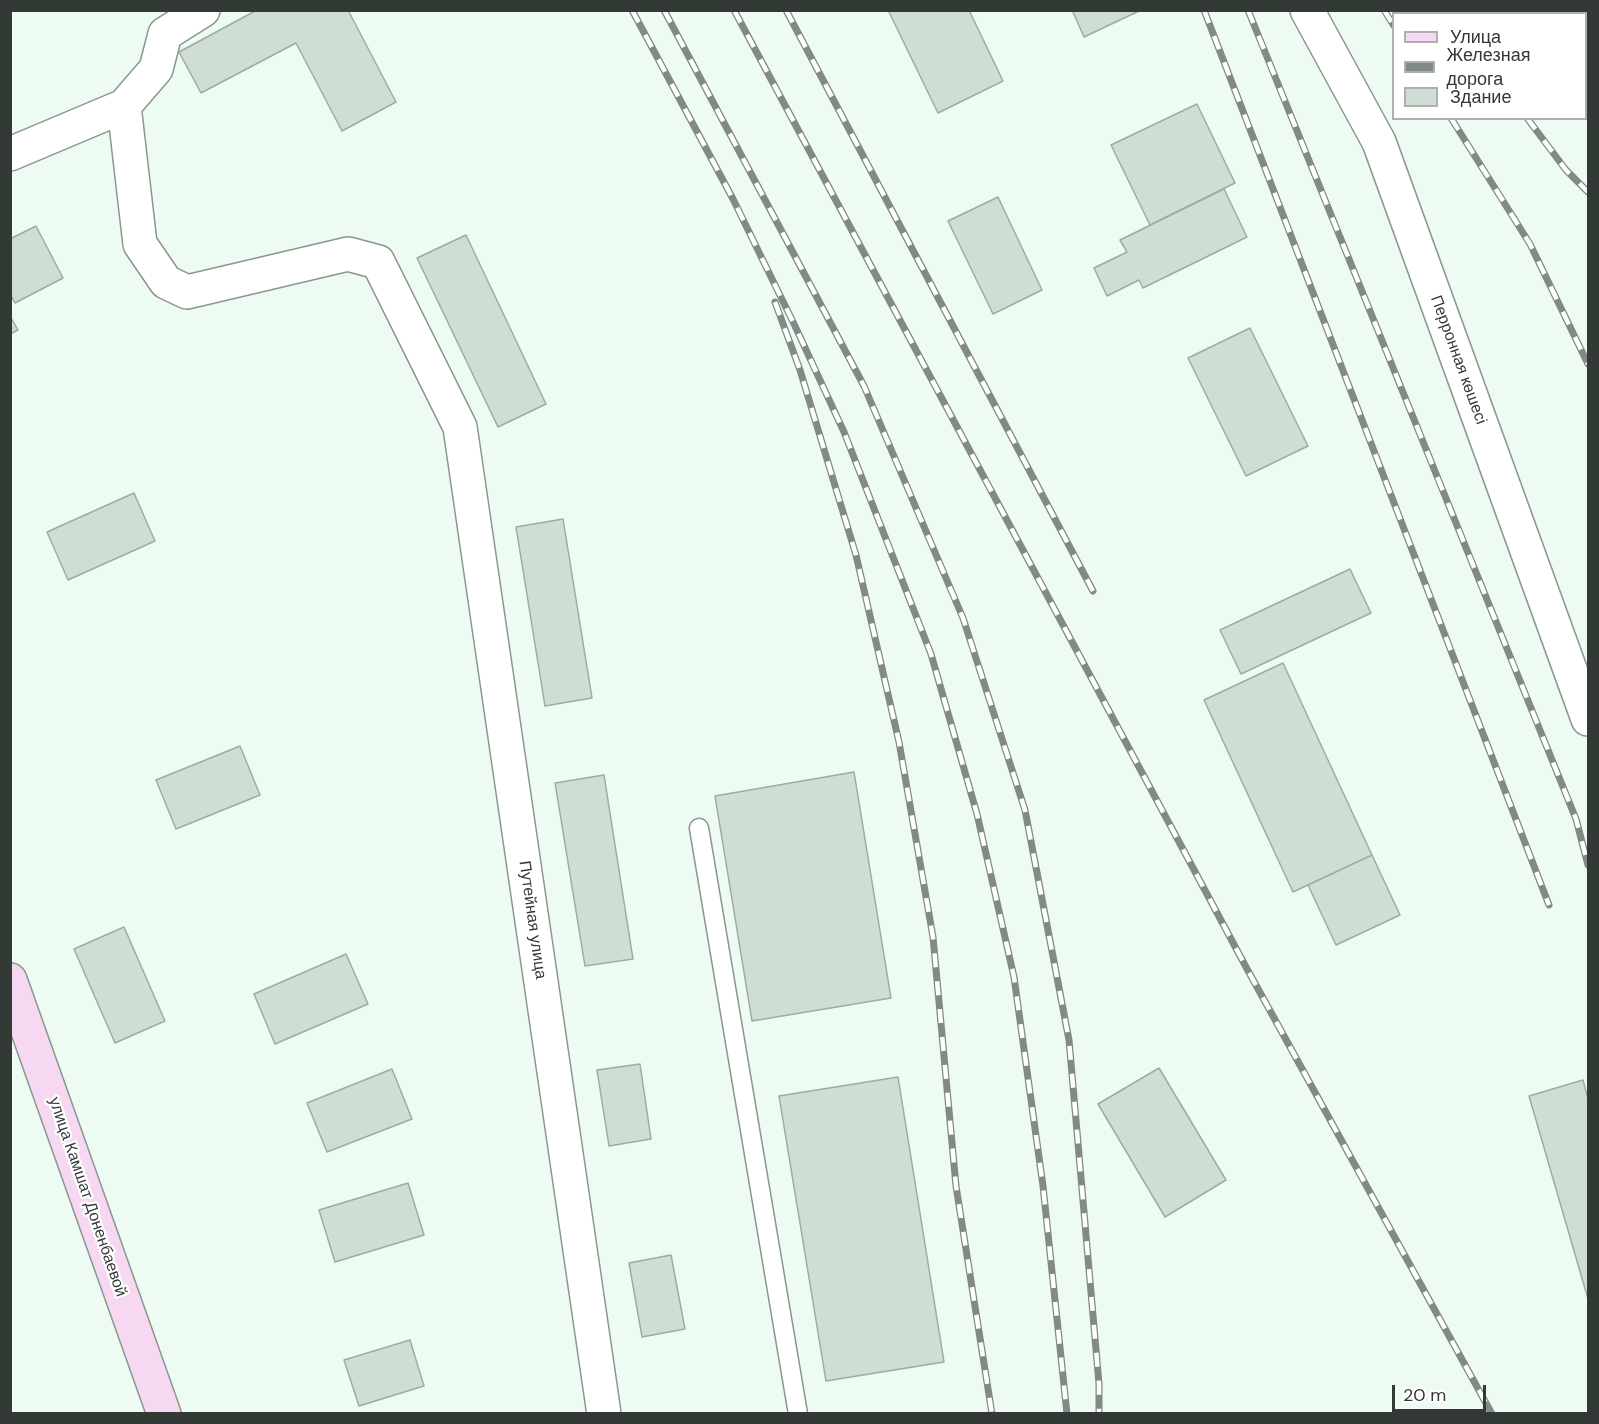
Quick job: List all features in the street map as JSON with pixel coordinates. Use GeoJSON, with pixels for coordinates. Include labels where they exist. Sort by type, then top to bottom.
{"type":"FeatureCollection","features":[{"type":"Feature","properties":{"kind":"street"},"geometry":{"type":"LineString","coordinates":[[10,154],[124,106],[156,69],[165,34],[203,10]]}},
{"type":"Feature","properties":{"kind":"street","name":"Перронная көшесі"},"geometry":{"type":"LineString","coordinates":[[1307,10],[1379,142],[1588,719]]}},
{"type":"Feature","properties":{"kind":"street","name":"Путейная улица"},"geometry":{"type":"LineString","coordinates":[[124,106],[140,244],[166,282],[187,292],[348,254],[378,262],[460,427],[604,1413]]}},
{"type":"Feature","properties":{"kind":"street","name":"улица Камшат Доненбаевой"},"geometry":{"type":"LineString","coordinates":[[10,980],[164,1413]]}},
{"type":"Feature","properties":{"kind":"lane"},"geometry":{"type":"LineString","coordinates":[[699,828],[798,1413]]}},
{"type":"Feature","properties":{"kind":"building"},"geometry":{"type":"Polygon","coordinates":[[[257,10],[348,10],[396,102],[342,131],[296,43],[201,93],[179,52],[257,10]]]}},
{"type":"Feature","properties":{"kind":"building"},"geometry":{"type":"Polygon","coordinates":[[[888,10],[969,10],[1003,81],[938,113],[888,10]]]}},
{"type":"Feature","properties":{"kind":"building"},"geometry":{"type":"Polygon","coordinates":[[[1072,10],[1139,10],[1139,11],[1084,37],[1072,10]]]}},
{"type":"Feature","properties":{"kind":"building"},"geometry":{"type":"Polygon","coordinates":[[[1197,104],[1235,183],[1150,225],[1111,145],[1197,104]]]}},
{"type":"Feature","properties":{"kind":"building"},"geometry":{"type":"Polygon","coordinates":[[[1224,189],[1247,237],[1143,288],[1139,280],[1107,296],[1094,268],[1127,252],[1120,240],[1224,189]]]}},
{"type":"Feature","properties":{"kind":"building"},"geometry":{"type":"Polygon","coordinates":[[[998,197],[1042,290],[993,314],[948,221],[998,197]]]}},
{"type":"Feature","properties":{"kind":"building"},"geometry":{"type":"Polygon","coordinates":[[[36,226],[63,278],[15,303],[10,294],[10,239],[36,226]]]}},
{"type":"Feature","properties":{"kind":"building"},"geometry":{"type":"Polygon","coordinates":[[[466,235],[546,404],[498,427],[417,258],[466,235]]]}},
{"type":"Feature","properties":{"kind":"building"},"geometry":{"type":"Polygon","coordinates":[[[10,316],[18,330],[10,334],[10,316]]]}},
{"type":"Feature","properties":{"kind":"building"},"geometry":{"type":"Polygon","coordinates":[[[1250,328],[1308,446],[1246,476],[1188,358],[1250,328]]]}},
{"type":"Feature","properties":{"kind":"building"},"geometry":{"type":"Polygon","coordinates":[[[134,493],[155,541],[68,580],[47,532],[134,493]]]}},
{"type":"Feature","properties":{"kind":"building"},"geometry":{"type":"Polygon","coordinates":[[[563,519],[592,698],[545,706],[516,527],[563,519]]]}},
{"type":"Feature","properties":{"kind":"building"},"geometry":{"type":"Polygon","coordinates":[[[1350,569],[1371,613],[1241,674],[1220,630],[1350,569]]]}},
{"type":"Feature","properties":{"kind":"building"},"geometry":{"type":"Polygon","coordinates":[[[1283,663],[1372,855],[1293,892],[1204,700],[1283,663]]]}},
{"type":"Feature","properties":{"kind":"building"},"geometry":{"type":"Polygon","coordinates":[[[240,746],[260,795],[176,829],[156,780],[240,746]]]}},
{"type":"Feature","properties":{"kind":"building"},"geometry":{"type":"Polygon","coordinates":[[[854,772],[891,998],[752,1021],[715,796],[854,772]]]}},
{"type":"Feature","properties":{"kind":"building"},"geometry":{"type":"Polygon","coordinates":[[[604,775],[633,959],[585,966],[555,783],[604,775]]]}},
{"type":"Feature","properties":{"kind":"building"},"geometry":{"type":"Polygon","coordinates":[[[1372,855],[1400,915],[1336,945],[1308,885],[1372,855]]]}},
{"type":"Feature","properties":{"kind":"building"},"geometry":{"type":"Polygon","coordinates":[[[124,927],[165,1021],[115,1043],[74,949],[124,927]]]}},
{"type":"Feature","properties":{"kind":"building"},"geometry":{"type":"Polygon","coordinates":[[[346,954],[368,1004],[275,1044],[254,994],[346,954]]]}},
{"type":"Feature","properties":{"kind":"building"},"geometry":{"type":"Polygon","coordinates":[[[640,1064],[651,1139],[609,1146],[597,1070],[640,1064]]]}},
{"type":"Feature","properties":{"kind":"building"},"geometry":{"type":"Polygon","coordinates":[[[1159,1068],[1226,1180],[1165,1217],[1098,1104],[1159,1068]]]}},
{"type":"Feature","properties":{"kind":"building"},"geometry":{"type":"Polygon","coordinates":[[[392,1069],[412,1119],[327,1152],[307,1103],[392,1069]]]}},
{"type":"Feature","properties":{"kind":"building"},"geometry":{"type":"Polygon","coordinates":[[[898,1077],[944,1362],[826,1381],[779,1096],[898,1077]]]}},
{"type":"Feature","properties":{"kind":"building"},"geometry":{"type":"Polygon","coordinates":[[[1583,1080],[1588,1099],[1588,1299],[1529,1096],[1583,1080]]]}},
{"type":"Feature","properties":{"kind":"building"},"geometry":{"type":"Polygon","coordinates":[[[408,1183],[424,1235],[335,1262],[319,1210],[408,1183]]]}},
{"type":"Feature","properties":{"kind":"building"},"geometry":{"type":"Polygon","coordinates":[[[671,1255],[685,1329],[642,1337],[629,1263],[671,1255]]]}},
{"type":"Feature","properties":{"kind":"building"},"geometry":{"type":"Polygon","coordinates":[[[410,1340],[424,1386],[359,1406],[344,1360],[410,1340]]]}},
{"type":"Feature","properties":{"kind":"railway"},"geometry":{"type":"LineString","coordinates":[[632,10],[733,199],[795,326],[844,432],[931,654],[977,814],[1014,977],[1043,1186],[1067,1414]]}},
{"type":"Feature","properties":{"kind":"railway"},"geometry":{"type":"LineString","coordinates":[[664,10],[864,386],[963,618],[1025,810],[1069,1040],[1099,1384],[1099,1414]]}},
{"type":"Feature","properties":{"kind":"railway"},"geometry":{"type":"LineString","coordinates":[[734,10],[1246,967],[1492,1414]]}},
{"type":"Feature","properties":{"kind":"railway"},"geometry":{"type":"LineString","coordinates":[[786,10],[1093,591]]}},
{"type":"Feature","properties":{"kind":"railway"},"geometry":{"type":"LineString","coordinates":[[1204,10],[1549,905]]}},
{"type":"Feature","properties":{"kind":"railway"},"geometry":{"type":"LineString","coordinates":[[1248,10],[1576,819],[1588,865]]}},
{"type":"Feature","properties":{"kind":"railway"},"geometry":{"type":"LineString","coordinates":[[1384,10],[1392,23]]}},
{"type":"Feature","properties":{"kind":"railway"},"geometry":{"type":"LineString","coordinates":[[1452,120],[1530,244],[1588,364]]}},
{"type":"Feature","properties":{"kind":"railway"},"geometry":{"type":"LineString","coordinates":[[1528,120],[1566,170],[1588,192]]}},
{"type":"Feature","properties":{"kind":"railway"},"geometry":{"type":"LineString","coordinates":[[775,302],[800,370],[856,555],[899,742],[933,937],[956,1186],[992,1414]]}}]}
